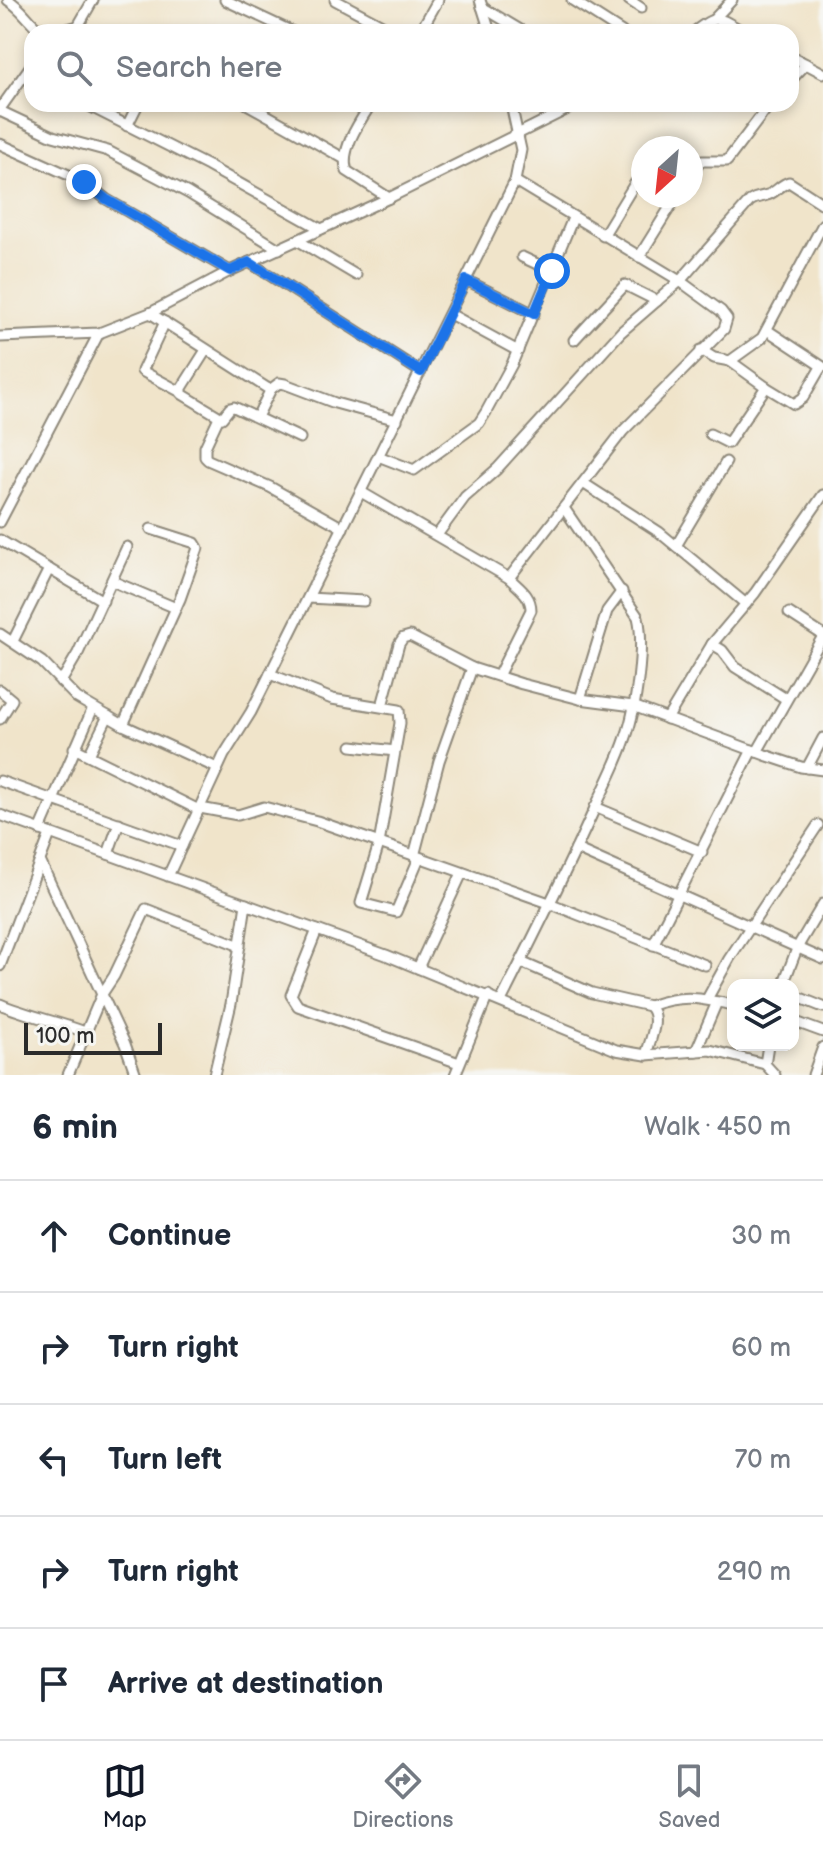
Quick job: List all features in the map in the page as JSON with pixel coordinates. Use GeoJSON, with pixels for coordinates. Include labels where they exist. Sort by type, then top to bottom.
{"type":"FeatureCollection","features":[{"type":"Feature","properties":{"kind":"street"},"geometry":{"type":"LineString","coordinates":[[8,0],[20,8],[32,24]]}},
{"type":"Feature","properties":{"kind":"street"},"geometry":{"type":"LineString","coordinates":[[79,24],[93,0]]}},
{"type":"Feature","properties":{"kind":"street"},"geometry":{"type":"LineString","coordinates":[[225,0],[276,24]]}},
{"type":"Feature","properties":{"kind":"street"},"geometry":{"type":"LineString","coordinates":[[335,0],[380,24]]}},
{"type":"Feature","properties":{"kind":"street"},"geometry":{"type":"LineString","coordinates":[[424,24],[438,0]]}},
{"type":"Feature","properties":{"kind":"street"},"geometry":{"type":"LineString","coordinates":[[572,0],[610,24]]}},
{"type":"Feature","properties":{"kind":"street"},"geometry":{"type":"LineString","coordinates":[[629,0],[641,8]]}},
{"type":"Feature","properties":{"kind":"street"},"geometry":{"type":"LineString","coordinates":[[715,18],[732,0]]}},
{"type":"Feature","properties":{"kind":"street"},"geometry":{"type":"LineString","coordinates":[[481,3],[488,24]]}},
{"type":"Feature","properties":{"kind":"street"},"geometry":{"type":"LineString","coordinates":[[481,3],[512,24]]}},
{"type":"Feature","properties":{"kind":"street"},"geometry":{"type":"LineString","coordinates":[[703,24],[715,18],[727,24]]}},
{"type":"Feature","properties":{"kind":"street"},"geometry":{"type":"LineString","coordinates":[[799,60],[823,73]]}},
{"type":"Feature","properties":{"kind":"street"},"geometry":{"type":"LineString","coordinates":[[799,71],[806,64]]}},
{"type":"Feature","properties":{"kind":"street"},"geometry":{"type":"LineString","coordinates":[[24,76],[0,110],[53,136],[108,151],[188,193],[279,249]]}},
{"type":"Feature","properties":{"kind":"street"},"geometry":{"type":"LineString","coordinates":[[100,112],[208,166],[321,229]]}},
{"type":"Feature","properties":{"kind":"street"},"geometry":{"type":"LineString","coordinates":[[127,126],[134,112]]}},
{"type":"Feature","properties":{"kind":"street"},"geometry":{"type":"LineString","coordinates":[[261,112],[345,159]]}},
{"type":"Feature","properties":{"kind":"street"},"geometry":{"type":"LineString","coordinates":[[366,112],[345,159],[347,171],[389,198]]}},
{"type":"Feature","properties":{"kind":"street"},"geometry":{"type":"LineString","coordinates":[[168,876],[217,768],[251,712],[515,181],[521,159],[513,112]]}},
{"type":"Feature","properties":{"kind":"street"},"geometry":{"type":"LineString","coordinates":[[0,337],[99,333],[150,313],[230,271],[389,198],[562,112]]}},
{"type":"Feature","properties":{"kind":"street"},"geometry":{"type":"LineString","coordinates":[[703,161],[721,162],[732,157],[764,112]]}},
{"type":"Feature","properties":{"kind":"street"},"geometry":{"type":"LineString","coordinates":[[0,144],[84,182],[106,199],[230,271]]}},
{"type":"Feature","properties":{"kind":"street"},"geometry":{"type":"LineString","coordinates":[[509,578],[623,431],[724,329],[727,319],[721,311],[680,281],[515,181]]}},
{"type":"Feature","properties":{"kind":"street"},"geometry":{"type":"LineString","coordinates":[[437,535],[465,497],[486,480],[621,332],[680,281],[756,197],[768,195],[789,182],[823,204]]}},
{"type":"Feature","properties":{"kind":"street"},"geometry":{"type":"LineString","coordinates":[[603,236],[631,190]]}},
{"type":"Feature","properties":{"kind":"street"},"geometry":{"type":"LineString","coordinates":[[639,257],[670,208]]}},
{"type":"Feature","properties":{"kind":"street"},"geometry":{"type":"LineString","coordinates":[[378,456],[406,470],[420,468],[479,423],[518,351],[573,218]]}},
{"type":"Feature","properties":{"kind":"street"},"geometry":{"type":"LineString","coordinates":[[730,361],[754,347],[767,330],[820,238],[823,224]]}},
{"type":"Feature","properties":{"kind":"street"},"geometry":{"type":"LineString","coordinates":[[297,240],[356,275]]}},
{"type":"Feature","properties":{"kind":"street"},"geometry":{"type":"LineString","coordinates":[[522,257],[552,271]]}},
{"type":"Feature","properties":{"kind":"street"},"geometry":{"type":"LineString","coordinates":[[249,262],[421,372]]}},
{"type":"Feature","properties":{"kind":"street"},"geometry":{"type":"LineString","coordinates":[[466,280],[534,314]]}},
{"type":"Feature","properties":{"kind":"street"},"geometry":{"type":"LineString","coordinates":[[574,340],[625,285],[657,301]]}},
{"type":"Feature","properties":{"kind":"street"},"geometry":{"type":"LineString","coordinates":[[150,313],[271,389]]}},
{"type":"Feature","properties":{"kind":"street"},"geometry":{"type":"LineString","coordinates":[[450,314],[518,351]]}},
{"type":"Feature","properties":{"kind":"street"},"geometry":{"type":"LineString","coordinates":[[165,322],[142,371],[219,417],[224,417],[231,407],[300,438]]}},
{"type":"Feature","properties":{"kind":"street"},"geometry":{"type":"LineString","coordinates":[[701,350],[714,358],[730,361],[766,387],[798,403],[822,367],[767,330]]}},
{"type":"Feature","properties":{"kind":"street"},"geometry":{"type":"LineString","coordinates":[[0,522],[99,333]]}},
{"type":"Feature","properties":{"kind":"street"},"geometry":{"type":"LineString","coordinates":[[181,392],[206,350]]}},
{"type":"Feature","properties":{"kind":"street"},"geometry":{"type":"LineString","coordinates":[[257,417],[271,389],[279,383],[397,420]]}},
{"type":"Feature","properties":{"kind":"street"},"geometry":{"type":"LineString","coordinates":[[710,434],[728,443],[766,387]]}},
{"type":"Feature","properties":{"kind":"street"},"geometry":{"type":"LineString","coordinates":[[219,417],[205,447],[205,457],[270,487],[343,528]]}},
{"type":"Feature","properties":{"kind":"street"},"geometry":{"type":"LineString","coordinates":[[676,546],[726,462]]}},
{"type":"Feature","properties":{"kind":"street"},"geometry":{"type":"LineString","coordinates":[[583,483],[641,519],[746,604]]}},
{"type":"Feature","properties":{"kind":"street"},"geometry":{"type":"LineString","coordinates":[[361,492],[509,578],[531,602],[531,610],[498,676]]}},
{"type":"Feature","properties":{"kind":"street"},"geometry":{"type":"LineString","coordinates":[[667,719],[712,644],[746,604],[823,495]]}},
{"type":"Feature","properties":{"kind":"street"},"geometry":{"type":"LineString","coordinates":[[501,1001],[576,849],[627,734],[639,669],[638,617],[564,508]]}},
{"type":"Feature","properties":{"kind":"street"},"geometry":{"type":"LineString","coordinates":[[123,725],[176,608],[198,545],[151,529]]}},
{"type":"Feature","properties":{"kind":"street"},"geometry":{"type":"LineString","coordinates":[[0,540],[103,601]]}},
{"type":"Feature","properties":{"kind":"street"},"geometry":{"type":"LineString","coordinates":[[61,682],[127,547]]}},
{"type":"Feature","properties":{"kind":"street"},"geometry":{"type":"LineString","coordinates":[[13,641],[49,569]]}},
{"type":"Feature","properties":{"kind":"street"},"geometry":{"type":"LineString","coordinates":[[112,581],[176,608]]}},
{"type":"Feature","properties":{"kind":"street"},"geometry":{"type":"LineString","coordinates":[[580,699],[607,611],[622,591]]}},
{"type":"Feature","properties":{"kind":"street"},"geometry":{"type":"LineString","coordinates":[[308,598],[364,601]]}},
{"type":"Feature","properties":{"kind":"street"},"geometry":{"type":"LineString","coordinates":[[653,945],[754,751],[823,636],[789,613]]}},
{"type":"Feature","properties":{"kind":"street"},"geometry":{"type":"LineString","coordinates":[[0,634],[42,662],[77,698],[93,708],[217,768]]}},
{"type":"Feature","properties":{"kind":"street"},"geometry":{"type":"LineString","coordinates":[[382,706],[395,655],[406,636],[416,638],[472,668],[580,699],[633,706],[754,751],[823,770]]}},
{"type":"Feature","properties":{"kind":"street"},"geometry":{"type":"LineString","coordinates":[[712,644],[722,650],[735,667],[786,699]]}},
{"type":"Feature","properties":{"kind":"street"},"geometry":{"type":"LineString","coordinates":[[270,674],[332,699],[396,708],[400,712],[379,844],[360,899],[363,905],[396,912],[417,857],[439,761],[472,668]]}},
{"type":"Feature","properties":{"kind":"street"},"geometry":{"type":"LineString","coordinates":[[0,690],[12,700],[0,719]]}},
{"type":"Feature","properties":{"kind":"street"},"geometry":{"type":"LineString","coordinates":[[0,966],[40,861],[53,800],[93,708]]}},
{"type":"Feature","properties":{"kind":"street"},"geometry":{"type":"LineString","coordinates":[[89,755],[108,716]]}},
{"type":"Feature","properties":{"kind":"street"},"geometry":{"type":"LineString","coordinates":[[807,768],[823,738]]}},
{"type":"Feature","properties":{"kind":"street"},"geometry":{"type":"LineString","coordinates":[[352,746],[395,751]]}},
{"type":"Feature","properties":{"kind":"street"},"geometry":{"type":"LineString","coordinates":[[74,748],[199,809],[238,815],[264,807],[317,821],[549,903],[705,965]]}},
{"type":"Feature","properties":{"kind":"street"},"geometry":{"type":"LineString","coordinates":[[0,781],[182,846]]}},
{"type":"Feature","properties":{"kind":"street"},"geometry":{"type":"LineString","coordinates":[[595,807],[702,852]]}},
{"type":"Feature","properties":{"kind":"street"},"geometry":{"type":"LineString","coordinates":[[0,815],[418,968],[616,1050],[646,1055],[710,1050],[765,1064],[775,1075]]}},
{"type":"Feature","properties":{"kind":"street"},"geometry":{"type":"LineString","coordinates":[[108,854],[119,823]]}},
{"type":"Feature","properties":{"kind":"street"},"geometry":{"type":"LineString","coordinates":[[696,1051],[729,959],[818,825]]}},
{"type":"Feature","properties":{"kind":"street"},"geometry":{"type":"LineString","coordinates":[[576,849],[823,959]]}},
{"type":"Feature","properties":{"kind":"street"},"geometry":{"type":"LineString","coordinates":[[40,861],[136,1075]]}},
{"type":"Feature","properties":{"kind":"street"},"geometry":{"type":"LineString","coordinates":[[418,968],[462,873]]}},
{"type":"Feature","properties":{"kind":"street"},"geometry":{"type":"LineString","coordinates":[[214,1075],[231,1004],[246,904]]}},
{"type":"Feature","properties":{"kind":"street"},"geometry":{"type":"LineString","coordinates":[[785,979],[798,946],[823,904]]}},
{"type":"Feature","properties":{"kind":"street"},"geometry":{"type":"LineString","coordinates":[[68,1075],[102,994],[146,909],[240,946]]}},
{"type":"Feature","properties":{"kind":"street"},"geometry":{"type":"LineString","coordinates":[[317,930],[291,995],[293,1001],[298,1006],[457,1071],[488,995]]}},
{"type":"Feature","properties":{"kind":"street"},"geometry":{"type":"LineString","coordinates":[[521,962],[592,993],[649,1006],[676,997],[727,1004]]}},
{"type":"Feature","properties":{"kind":"street"},"geometry":{"type":"LineString","coordinates":[[799,997],[823,1007]]}},
{"type":"Feature","properties":{"kind":"street"},"geometry":{"type":"LineString","coordinates":[[0,1004],[85,1032]]}},
{"type":"Feature","properties":{"kind":"street"},"geometry":{"type":"LineString","coordinates":[[646,1055],[656,1017],[649,1006]]}},
{"type":"Feature","properties":{"kind":"street"},"geometry":{"type":"LineString","coordinates":[[799,1023],[823,1032]]}},
{"type":"Feature","properties":{"kind":"street"},"geometry":{"type":"LineString","coordinates":[[813,1075],[823,1047]]}},
{"type":"Feature","properties":{"kind":"street"},"geometry":{"type":"LineString","coordinates":[[765,1064],[767,1051]]}},
{"type":"Feature","properties":{"kind":"route"},"geometry":{"type":"LineString","coordinates":[[84,182],[106,199],[230,271],[249,262],[421,372],[466,280],[534,314],[552,271]]}}]}
